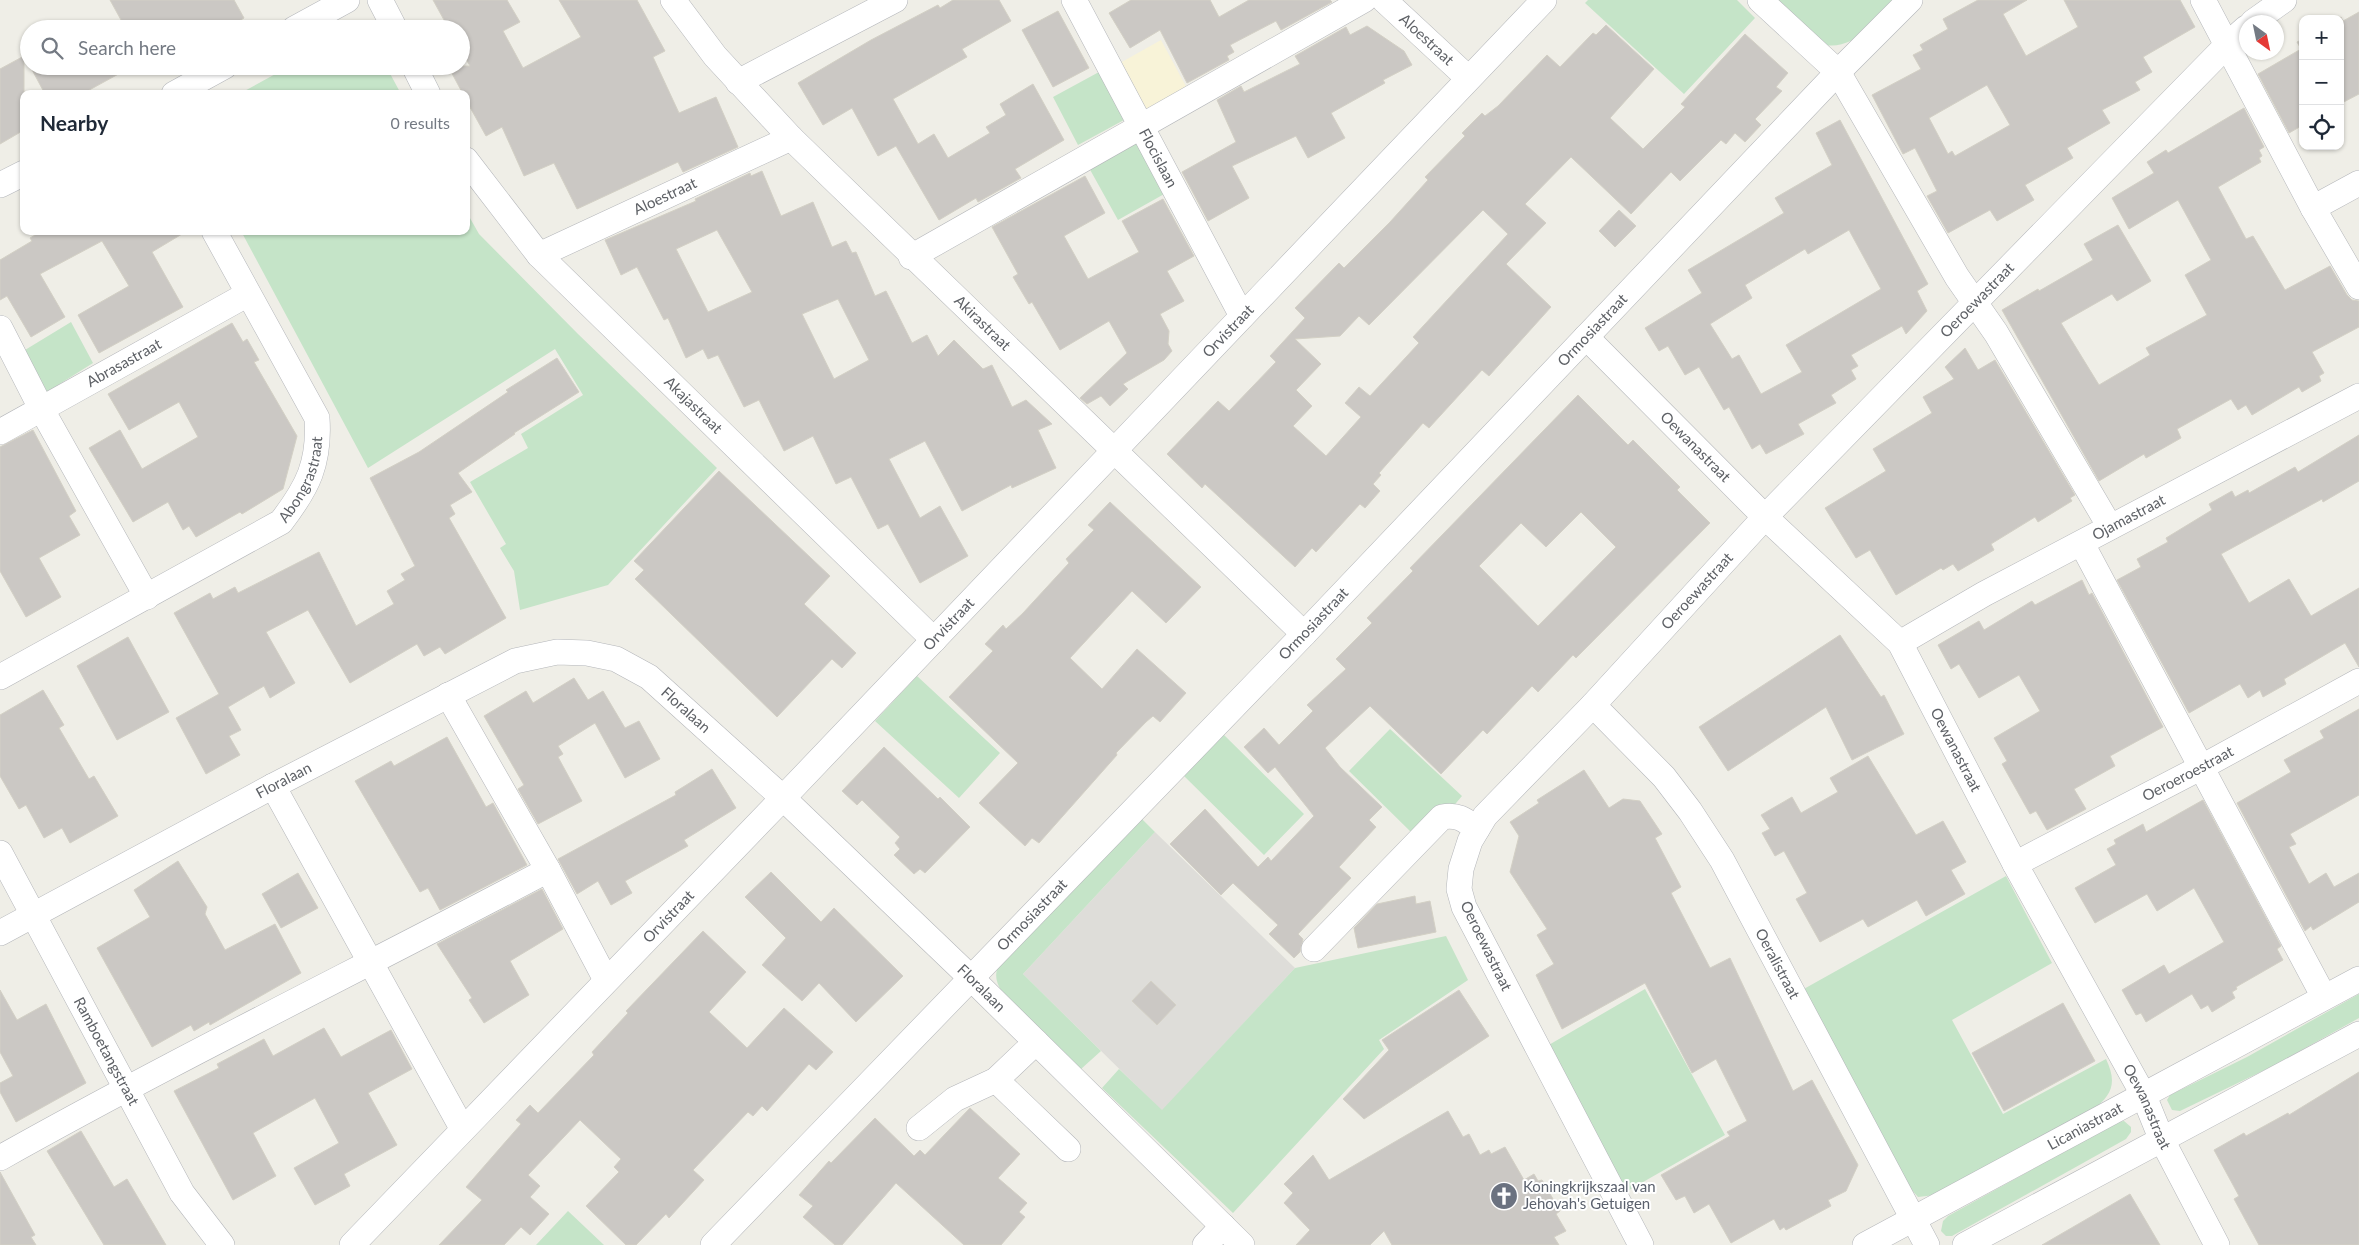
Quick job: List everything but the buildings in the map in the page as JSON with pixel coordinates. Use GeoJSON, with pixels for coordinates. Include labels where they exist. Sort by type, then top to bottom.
{"type":"FeatureCollection","features":[{"type":"Feature","properties":{"kind":"street"},"geometry":{"type":"LineString","coordinates":[[310,20],[347,0]]}},
{"type":"Feature","properties":{"kind":"street"},"geometry":{"type":"LineString","coordinates":[[380,0],[390,20]]}},
{"type":"Feature","properties":{"kind":"street","name":"Akirastraat"},"geometry":{"type":"LineString","coordinates":[[673,0],[715,56],[791,138],[911,257],[1304,634]]}},
{"type":"Feature","properties":{"kind":"street"},"geometry":{"type":"LineString","coordinates":[[738,82],[895,0]]}},
{"type":"Feature","properties":{"kind":"street","name":"Flocislaan"},"geometry":{"type":"LineString","coordinates":[[1074,0],[1242,316]]}},
{"type":"Feature","properties":{"kind":"street"},"geometry":{"type":"LineString","coordinates":[[911,257],[1364,0]]}},
{"type":"Feature","properties":{"kind":"street","name":"Aloestraat"},"geometry":{"type":"LineString","coordinates":[[1384,0],[1468,78]]}},
{"type":"Feature","properties":{"kind":"street","name":"Orvistraat"},"geometry":{"type":"LineString","coordinates":[[352,1245],[462,1128],[783,798],[1115,452],[1242,316],[1544,0]]}},
{"type":"Feature","properties":{"kind":"street"},"geometry":{"type":"LineString","coordinates":[[1760,0],[1838,72],[1956,277],[1996,332],[2110,527]]}},
{"type":"Feature","properties":{"kind":"street","name":"Ormosiastraat"},"geometry":{"type":"LineString","coordinates":[[713,1245],[970,977],[1304,634],[1838,72],[1910,0]]}},
{"type":"Feature","properties":{"kind":"street"},"geometry":{"type":"LineString","coordinates":[[2203,0],[2228,44],[2313,208],[2359,287]]}},
{"type":"Feature","properties":{"kind":"street"},"geometry":{"type":"LineString","coordinates":[[2263,15],[2284,0]]}},
{"type":"Feature","properties":{"kind":"street","name":"Oeroewastraat"},"geometry":{"type":"LineString","coordinates":[[1641,1245],[1464,907],[1459,889],[1460,869],[1470,841],[1485,816],[1593,705],[1766,517],[2239,34]]}},
{"type":"Feature","properties":{"kind":"street"},"geometry":{"type":"LineString","coordinates":[[181,90],[209,75]]}},
{"type":"Feature","properties":{"kind":"street"},"geometry":{"type":"LineString","coordinates":[[418,75],[426,90]]}},
{"type":"Feature","properties":{"kind":"street","name":"Aloestraat"},"geometry":{"type":"LineString","coordinates":[[539,255],[791,138]]}},
{"type":"Feature","properties":{"kind":"street","name":"Akajastraat"},"geometry":{"type":"LineString","coordinates":[[470,165],[539,255],[934,640]]}},
{"type":"Feature","properties":{"kind":"street"},"geometry":{"type":"LineString","coordinates":[[0,185],[20,175]]}},
{"type":"Feature","properties":{"kind":"street"},"geometry":{"type":"LineString","coordinates":[[2313,208],[2359,183]]}},
{"type":"Feature","properties":{"kind":"street","name":"Abongrastraat"},"geometry":{"type":"LineString","coordinates":[[0,677],[281,522],[302,495],[313,470],[319,442],[317,418],[216,235]]}},
{"type":"Feature","properties":{"kind":"street","name":"Abrasastraat"},"geometry":{"type":"LineString","coordinates":[[0,432],[248,294]]}},
{"type":"Feature","properties":{"kind":"street"},"geometry":{"type":"LineString","coordinates":[[0,328],[42,410],[147,597]]}},
{"type":"Feature","properties":{"kind":"street","name":"Oewanastraat"},"geometry":{"type":"LineString","coordinates":[[1586,337],[1766,517],[1900,642],[2015,864],[2144,1096],[2161,1138],[2217,1245]]}},
{"type":"Feature","properties":{"kind":"street","name":"Ojamastraat"},"geometry":{"type":"LineString","coordinates":[[1900,642],[1984,594],[2082,544],[2110,527],[2359,396]]}},
{"type":"Feature","properties":{"kind":"street"},"geometry":{"type":"LineString","coordinates":[[2082,544],[2324,998]]}},
{"type":"Feature","properties":{"kind":"street","name":"Floralaan"},"geometry":{"type":"LineString","coordinates":[[0,933],[273,786],[515,660],[557,652],[587,653],[616,659],[649,677],[783,798],[970,977],[1242,1245]]}},
{"type":"Feature","properties":{"kind":"street","name":"Oeroeroestraat"},"geometry":{"type":"LineString","coordinates":[[2015,864],[2200,768],[2359,681]]}},
{"type":"Feature","properties":{"kind":"street"},"geometry":{"type":"LineString","coordinates":[[448,695],[548,870],[606,980]]}},
{"type":"Feature","properties":{"kind":"street","name":"Oeralistraat"},"geometry":{"type":"LineString","coordinates":[[1593,705],[1664,777],[1690,811],[1722,860],[1927,1245]]}},
{"type":"Feature","properties":{"kind":"street"},"geometry":{"type":"LineString","coordinates":[[273,786],[462,1128]]}},
{"type":"Feature","properties":{"kind":"street"},"geometry":{"type":"LineString","coordinates":[[1314,949],[1442,817],[1452,815],[1461,818],[1477,830]]}},
{"type":"Feature","properties":{"kind":"street","name":"Ramboetangstraat"},"geometry":{"type":"LineString","coordinates":[[0,853],[32,916],[182,1193],[222,1245]]}},
{"type":"Feature","properties":{"kind":"street"},"geometry":{"type":"LineString","coordinates":[[0,1158],[126,1088],[371,964],[548,870]]}},
{"type":"Feature","properties":{"kind":"street","name":"Licaniastraat"},"geometry":{"type":"LineString","coordinates":[[1865,1245],[2359,979]]}},
{"type":"Feature","properties":{"kind":"street"},"geometry":{"type":"LineString","coordinates":[[1965,1245],[2161,1138],[2359,1034]]}},
{"type":"Feature","properties":{"kind":"street"},"geometry":{"type":"LineString","coordinates":[[919,1128],[956,1099],[996,1080],[1036,1042]]}},
{"type":"Feature","properties":{"kind":"street"},"geometry":{"type":"LineString","coordinates":[[996,1080],[1068,1149]]}},
{"type":"Feature","properties":{"kind":"street"},"geometry":{"type":"LineString","coordinates":[[1205,1245],[1223,1226]]}},
{"type":"Feature","properties":{"kind":"shaded area"},"geometry":{"type":"Polygon","coordinates":[[[1155,832],[1295,968],[1162,1111],[1023,974],[1155,832]]]}},
{"type":"Feature","properties":{"kind":"green space"},"geometry":{"type":"Polygon","coordinates":[[[1588,0],[1737,0],[1755,18],[1684,94],[1585,3],[1588,0]]]}},
{"type":"Feature","properties":{"kind":"green space"},"geometry":{"type":"Polygon","coordinates":[[[1777,0],[1896,0],[1865,32],[1856,38],[1846,43],[1825,45],[1777,0]]]}},
{"type":"Feature","properties":{"kind":"green space"},"geometry":{"type":"Polygon","coordinates":[[[1099,72],[1124,120],[1078,145],[1053,97],[1099,72]]]}},
{"type":"Feature","properties":{"kind":"green space"},"geometry":{"type":"Polygon","coordinates":[[[274,75],[391,75],[399,90],[246,90],[274,75]]]}},
{"type":"Feature","properties":{"kind":"green space"},"geometry":{"type":"Polygon","coordinates":[[[1138,141],[1166,193],[1118,220],[1088,166],[1138,141]]]}},
{"type":"Feature","properties":{"kind":"green space"},"geometry":{"type":"Polygon","coordinates":[[[470,218],[479,234],[578,334],[717,468],[608,585],[520,610],[514,571],[500,548],[506,544],[470,482],[528,448],[521,434],[583,395],[555,349],[368,468],[243,235],[470,235],[470,218]]]}},
{"type":"Feature","properties":{"kind":"green space"},"geometry":{"type":"Polygon","coordinates":[[[71,322],[93,363],[47,392],[25,350],[71,322]]]}},
{"type":"Feature","properties":{"kind":"green space"},"geometry":{"type":"Polygon","coordinates":[[[917,676],[1000,753],[959,798],[875,721],[917,676]]]}},
{"type":"Feature","properties":{"kind":"green space"},"geometry":{"type":"Polygon","coordinates":[[[1390,729],[1462,796],[1451,809],[1414,835],[1349,771],[1390,729]]]}},
{"type":"Feature","properties":{"kind":"green space"},"geometry":{"type":"Polygon","coordinates":[[[1223,734],[1304,814],[1264,855],[1183,775],[1223,734]]]}},
{"type":"Feature","properties":{"kind":"green space"},"geometry":{"type":"Polygon","coordinates":[[[1142,819],[1155,832],[1023,974],[1101,1051],[1081,1069],[1002,992],[996,975],[999,964],[1142,819]]]}},
{"type":"Feature","properties":{"kind":"green space"},"geometry":{"type":"Polygon","coordinates":[[[2006,876],[2052,963],[1952,1020],[2003,1114],[2106,1059],[2111,1075],[2111,1088],[2105,1099],[2092,1110],[1935,1195],[1918,1197],[1910,1188],[1802,990],[2006,876]]]}},
{"type":"Feature","properties":{"kind":"green space"},"geometry":{"type":"Polygon","coordinates":[[[1446,936],[1468,980],[1379,1040],[1384,1049],[1233,1213],[1102,1088],[1119,1069],[1162,1110],[1295,968],[1446,936]]]}},
{"type":"Feature","properties":{"kind":"green space"},"geometry":{"type":"Polygon","coordinates":[[[1645,989],[1725,1135],[1624,1193],[1547,1046],[1645,989]]]}},
{"type":"Feature","properties":{"kind":"green space"},"geometry":{"type":"Polygon","coordinates":[[[2359,994],[2359,1018],[2275,1065],[2180,1111],[2172,1110],[2167,1100],[2170,1095],[2247,1057],[2359,994]]]}},
{"type":"Feature","properties":{"kind":"green space"},"geometry":{"type":"Polygon","coordinates":[[[2124,1121],[2131,1127],[2131,1132],[2126,1139],[1952,1236],[1946,1236],[1941,1231],[1943,1221],[1948,1216],[2118,1122],[2124,1121]]]}},
{"type":"Feature","properties":{"kind":"green space"},"geometry":{"type":"Polygon","coordinates":[[[568,1211],[604,1245],[536,1245],[568,1211]]]}},
{"type":"Feature","properties":{"kind":"sand"},"geometry":{"type":"Polygon","coordinates":[[[1161,40],[1188,90],[1145,113],[1120,63],[1161,40]]]}},
{"type":"Feature","properties":{"kind":"place","name":"Koningkrijkszaal van Jehovah's Getuigen"},"geometry":{"type":"Point","coordinates":[1504,1196]}}]}
